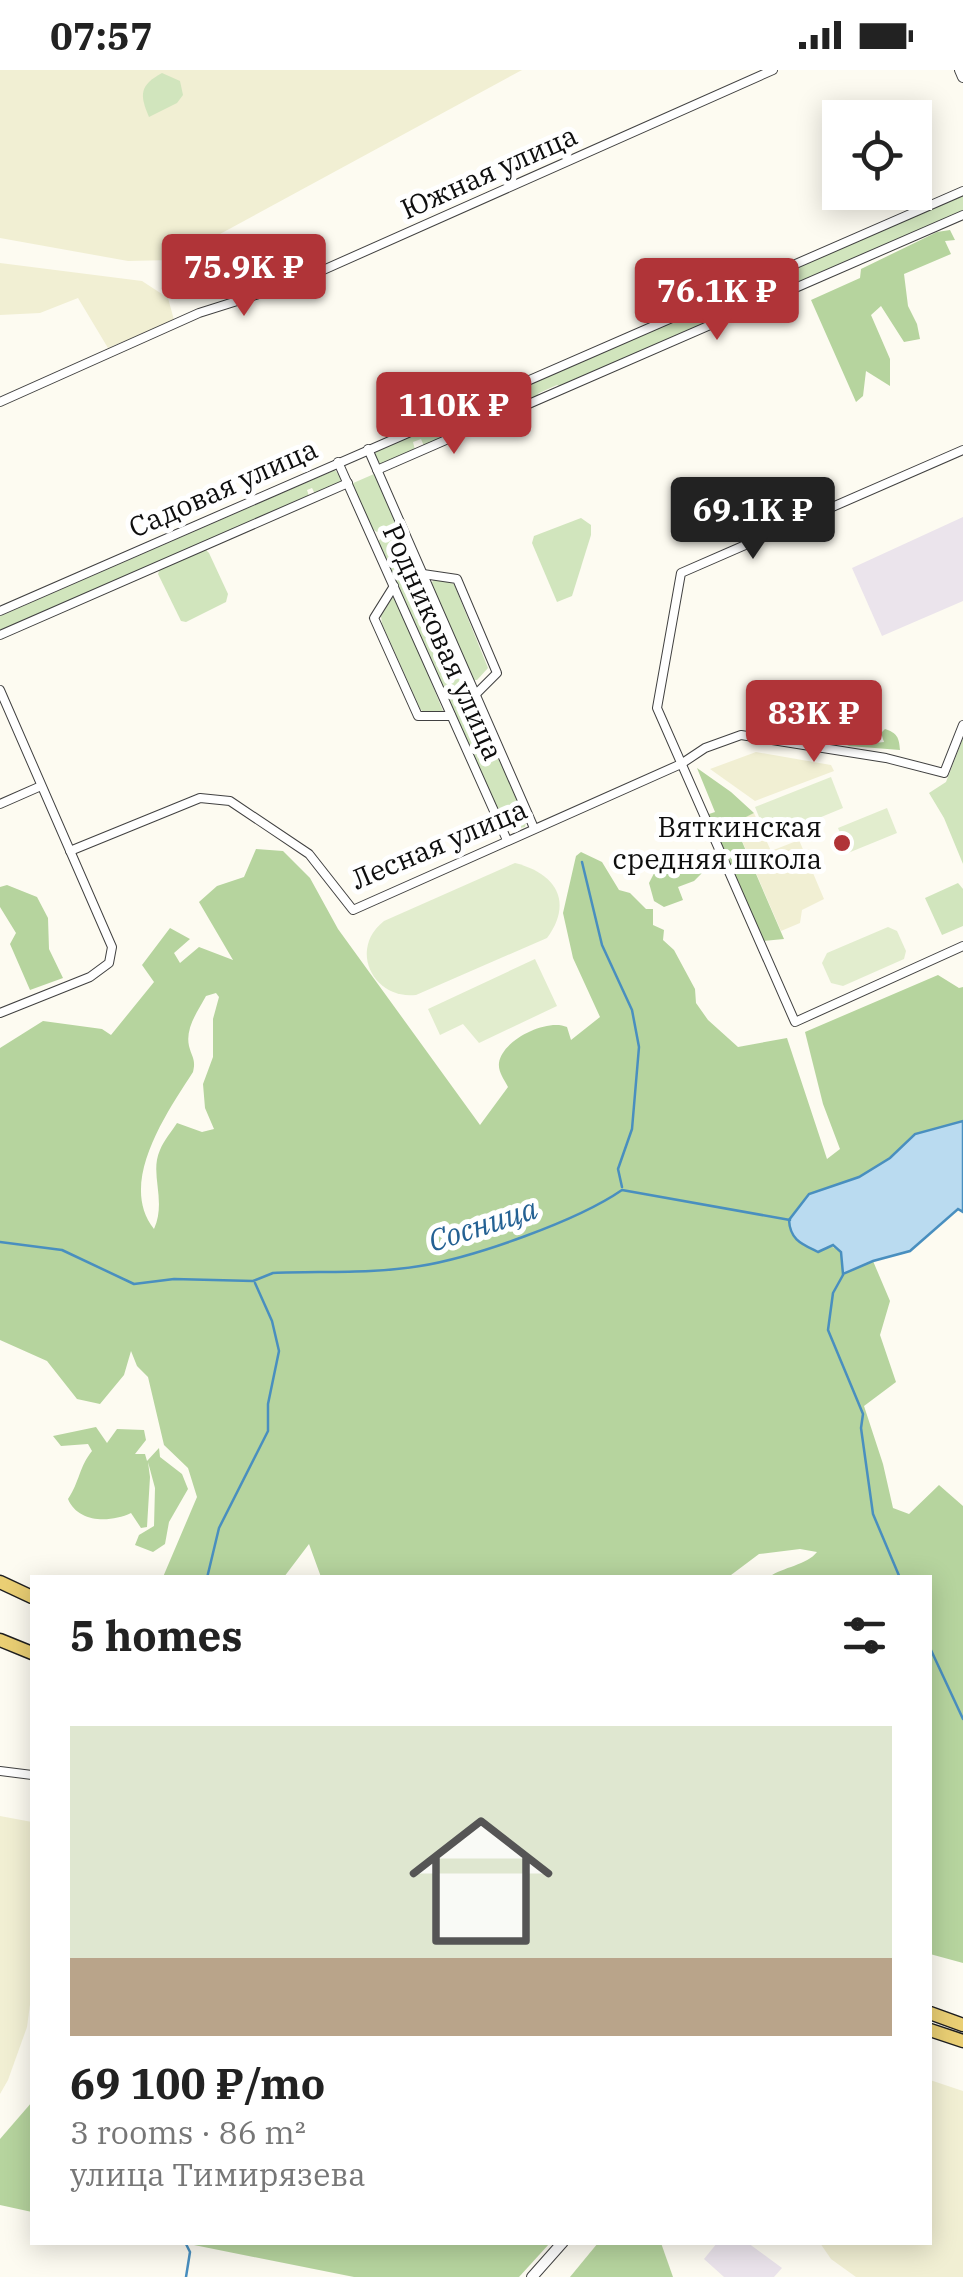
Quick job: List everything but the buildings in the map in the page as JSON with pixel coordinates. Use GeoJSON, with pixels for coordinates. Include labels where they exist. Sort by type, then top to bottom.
{"type":"FeatureCollection","features":[{"type":"Feature","properties":{"kind":"main road"},"geometry":{"type":"LineString","coordinates":[[0,1582],[30,1596]]}},
{"type":"Feature","properties":{"kind":"main road"},"geometry":{"type":"LineString","coordinates":[[0,1640],[30,1652]]}},
{"type":"Feature","properties":{"kind":"main road"},"geometry":{"type":"LineString","coordinates":[[932,2015],[963,2025]]}},
{"type":"Feature","properties":{"kind":"main road"},"geometry":{"type":"LineString","coordinates":[[932,2031],[963,2041]]}},
{"type":"Feature","properties":{"kind":"street","name":"Южная улица"},"geometry":{"type":"LineString","coordinates":[[0,402],[199,313],[294,284],[773,70]]}},
{"type":"Feature","properties":{"kind":"street"},"geometry":{"type":"LineString","coordinates":[[960,70],[963,77]]}},
{"type":"Feature","properties":{"kind":"street","name":"Садовая улица"},"geometry":{"type":"LineString","coordinates":[[0,612],[963,191]]}},
{"type":"Feature","properties":{"kind":"street"},"geometry":{"type":"LineString","coordinates":[[377,470],[963,215]]}},
{"type":"Feature","properties":{"kind":"street","name":"Родниковая улица"},"geometry":{"type":"LineString","coordinates":[[368,449],[534,828]]}},
{"type":"Feature","properties":{"kind":"street"},"geometry":{"type":"LineString","coordinates":[[963,450],[680,573],[657,708],[795,1022],[963,946]]}},
{"type":"Feature","properties":{"kind":"street","name":"Родниковая улица"},"geometry":{"type":"LineString","coordinates":[[338,462],[506,840]]}},
{"type":"Feature","properties":{"kind":"street"},"geometry":{"type":"LineString","coordinates":[[0,635],[348,482]]}},
{"type":"Feature","properties":{"kind":"street"},"geometry":{"type":"LineString","coordinates":[[422,574],[457,579],[497,674],[476,694]]}},
{"type":"Feature","properties":{"kind":"street"},"geometry":{"type":"LineString","coordinates":[[394,586],[374,618],[418,716],[451,716]]}},
{"type":"Feature","properties":{"kind":"street"},"geometry":{"type":"LineString","coordinates":[[0,690],[112,948],[109,963],[90,977],[0,1014]]}},
{"type":"Feature","properties":{"kind":"street","name":"Лесная улица"},"geometry":{"type":"LineString","coordinates":[[70,852],[186,802],[200,798],[230,801],[308,854],[353,910],[741,735],[886,758],[944,774],[963,725]]}},
{"type":"Feature","properties":{"kind":"street"},"geometry":{"type":"LineString","coordinates":[[0,804],[41,786]]}},
{"type":"Feature","properties":{"kind":"street"},"geometry":{"type":"LineString","coordinates":[[0,1771],[30,1775]]}},
{"type":"Feature","properties":{"kind":"street"},"geometry":{"type":"LineString","coordinates":[[532,2277],[560,2245]]}},
{"type":"Feature","properties":{"kind":"shaded area"},"geometry":{"type":"Polygon","coordinates":[[[0,70],[522,70],[172,260],[128,261],[0,238],[0,70]]]}},
{"type":"Feature","properties":{"kind":"shaded area"},"geometry":{"type":"Polygon","coordinates":[[[0,263],[142,281],[168,298],[174,320],[108,348],[78,298],[40,313],[0,315],[0,263]]]}},
{"type":"Feature","properties":{"kind":"shaded area"},"geometry":{"type":"Polygon","coordinates":[[[963,517],[963,601],[882,636],[852,568],[963,517]]]}},
{"type":"Feature","properties":{"kind":"shaded area"},"geometry":{"type":"Polygon","coordinates":[[[756,752],[831,765],[834,771],[755,801],[710,769],[756,752]]]}},
{"type":"Feature","properties":{"kind":"shaded area"},"geometry":{"type":"Polygon","coordinates":[[[754,813],[771,851],[799,840],[824,899],[802,910],[800,923],[781,931],[734,822],[754,813]]]}},
{"type":"Feature","properties":{"kind":"shaded area"},"geometry":{"type":"Polygon","coordinates":[[[0,1816],[30,1822],[30,2005],[27,2027],[0,2094],[0,1816]]]}},
{"type":"Feature","properties":{"kind":"shaded area"},"geometry":{"type":"Polygon","coordinates":[[[932,2081],[963,2091],[963,2277],[856,2277],[831,2259],[821,2245],[932,2245],[932,2081]]]}},
{"type":"Feature","properties":{"kind":"shaded area"},"geometry":{"type":"Polygon","coordinates":[[[715,2245],[751,2245],[782,2268],[774,2277],[724,2277],[704,2259],[715,2245]]]}},
{"type":"Feature","properties":{"kind":"green space"},"geometry":{"type":"Polygon","coordinates":[[[162,73],[180,81],[183,95],[177,103],[149,117],[144,91],[162,73]]]}},
{"type":"Feature","properties":{"kind":"green space"},"geometry":{"type":"Polygon","coordinates":[[[963,195],[963,212],[561,387],[557,385],[490,418],[485,410],[476,414],[478,422],[424,446],[421,439],[413,442],[415,450],[384,464],[377,462],[377,451],[963,195]]]}},
{"type":"Feature","properties":{"kind":"green space"},"geometry":{"type":"Polygon","coordinates":[[[950,230],[955,240],[945,241],[951,254],[904,274],[908,306],[920,339],[904,342],[881,306],[871,315],[890,359],[890,386],[866,371],[863,396],[856,402],[811,300],[860,278],[861,269],[937,232],[950,230]]]}},
{"type":"Feature","properties":{"kind":"green space"},"geometry":{"type":"Polygon","coordinates":[[[335,470],[342,479],[338,484],[315,494],[312,488],[307,490],[309,496],[0,631],[0,616],[335,470]]]}},
{"type":"Feature","properties":{"kind":"green space"},"geometry":{"type":"Polygon","coordinates":[[[374,474],[527,818],[525,827],[511,830],[496,812],[378,541],[387,534],[385,529],[372,529],[351,484],[374,474]]]}},
{"type":"Feature","properties":{"kind":"green space"},"geometry":{"type":"Polygon","coordinates":[[[581,518],[591,525],[591,535],[572,596],[557,602],[532,543],[534,536],[581,518]]]}},
{"type":"Feature","properties":{"kind":"green space"},"geometry":{"type":"Polygon","coordinates":[[[204,548],[228,594],[226,602],[181,621],[158,574],[161,566],[204,548]]]}},
{"type":"Feature","properties":{"kind":"green space"},"geometry":{"type":"Polygon","coordinates":[[[435,578],[454,584],[488,668],[477,680],[472,680],[430,585],[435,578]]]}},
{"type":"Feature","properties":{"kind":"green space"},"geometry":{"type":"Polygon","coordinates":[[[392,598],[397,598],[443,711],[425,713],[420,709],[382,624],[381,616],[392,598]]]}},
{"type":"Feature","properties":{"kind":"green space"},"geometry":{"type":"Polygon","coordinates":[[[849,722],[862,725],[861,737],[875,743],[884,742],[881,733],[885,729],[892,732],[900,750],[849,746],[833,738],[830,730],[849,722]]]}},
{"type":"Feature","properties":{"kind":"green space"},"geometry":{"type":"Polygon","coordinates":[[[963,738],[963,864],[929,793],[946,782],[963,738]]]}},
{"type":"Feature","properties":{"kind":"green space"},"geometry":{"type":"Polygon","coordinates":[[[697,768],[754,813],[734,823],[784,939],[763,941],[710,820],[709,814],[715,812],[697,768]]]}},
{"type":"Feature","properties":{"kind":"green space"},"geometry":{"type":"Polygon","coordinates":[[[831,777],[843,808],[768,839],[755,807],[831,777]]]}},
{"type":"Feature","properties":{"kind":"green space"},"geometry":{"type":"Polygon","coordinates":[[[887,808],[897,833],[848,853],[838,828],[887,808]]]}},
{"type":"Feature","properties":{"kind":"green space"},"geometry":{"type":"Polygon","coordinates":[[[256,849],[283,851],[310,878],[338,929],[480,1125],[508,1087],[499,1063],[508,1046],[537,1028],[558,1025],[567,1027],[571,1040],[600,1017],[573,958],[563,913],[576,856],[581,852],[602,862],[619,890],[630,893],[646,909],[653,909],[653,925],[664,930],[663,940],[674,950],[695,989],[696,1003],[708,1020],[738,1047],[787,1038],[827,1159],[840,1149],[823,1104],[805,1032],[938,975],[963,987],[963,1121],[915,1134],[890,1158],[859,1177],[809,1194],[789,1221],[841,1252],[844,1273],[873,1261],[890,1301],[880,1335],[896,1382],[864,1406],[893,1508],[909,1514],[939,1485],[963,1506],[963,1963],[932,1955],[932,1575],[773,1575],[817,1552],[800,1549],[759,1554],[731,1575],[320,1575],[309,1544],[286,1575],[164,1575],[197,1497],[188,1468],[164,1445],[148,1377],[137,1366],[131,1351],[124,1375],[100,1404],[77,1399],[47,1361],[0,1340],[0,1048],[43,1021],[102,1029],[111,1035],[154,982],[142,965],[170,928],[190,939],[174,953],[180,963],[199,947],[233,960],[199,902],[217,886],[244,877],[256,849]],[[216,993],[206,996],[193,1020],[188,1039],[193,1072],[160,1127],[143,1169],[144,1211],[154,1229],[159,1208],[157,1159],[164,1143],[177,1123],[202,1132],[214,1129],[205,1108],[203,1084],[213,1057],[213,1019],[219,997],[216,993]]]}},
{"type":"Feature","properties":{"kind":"green space"},"geometry":{"type":"Polygon","coordinates":[[[680,851],[691,862],[702,860],[707,868],[694,881],[678,887],[683,900],[664,907],[654,901],[649,883],[663,856],[680,851]]]}},
{"type":"Feature","properties":{"kind":"green space"},"geometry":{"type":"Polygon","coordinates":[[[515,863],[541,874],[556,890],[559,912],[547,938],[416,995],[401,994],[377,981],[367,958],[368,945],[373,932],[384,921],[515,863]]]}},
{"type":"Feature","properties":{"kind":"green space"},"geometry":{"type":"Polygon","coordinates":[[[958,883],[963,889],[963,926],[942,935],[925,898],[958,883]]]}},
{"type":"Feature","properties":{"kind":"green space"},"geometry":{"type":"Polygon","coordinates":[[[7,885],[37,897],[48,918],[49,949],[63,978],[30,990],[10,944],[16,933],[0,907],[0,887],[7,885]]]}},
{"type":"Feature","properties":{"kind":"green space"},"geometry":{"type":"Polygon","coordinates":[[[888,927],[897,931],[906,951],[904,959],[843,986],[831,983],[822,963],[827,953],[888,927]]]}},
{"type":"Feature","properties":{"kind":"green space"},"geometry":{"type":"Polygon","coordinates":[[[535,959],[557,1006],[479,1043],[463,1024],[440,1035],[428,1009],[535,959]]]}},
{"type":"Feature","properties":{"kind":"green space"},"geometry":{"type":"Polygon","coordinates":[[[96,1427],[107,1443],[117,1429],[144,1430],[146,1440],[135,1454],[145,1454],[147,1461],[159,1448],[160,1457],[182,1474],[188,1489],[169,1522],[165,1544],[153,1552],[135,1545],[139,1535],[154,1526],[155,1488],[148,1462],[147,1527],[141,1528],[131,1513],[104,1519],[87,1517],[68,1499],[92,1451],[88,1444],[61,1446],[53,1436],[96,1427]]]}},
{"type":"Feature","properties":{"kind":"green space"},"geometry":{"type":"Polygon","coordinates":[[[30,2104],[30,2212],[0,2205],[0,2139],[30,2104]]]}},
{"type":"Feature","properties":{"kind":"green space"},"geometry":{"type":"Polygon","coordinates":[[[194,2245],[548,2245],[519,2277],[354,2277],[194,2245]]]}},
{"type":"Feature","properties":{"kind":"green space"},"geometry":{"type":"Polygon","coordinates":[[[596,2245],[662,2245],[673,2277],[570,2277],[596,2245]]]}},
{"type":"Feature","properties":{"kind":"water"},"geometry":{"type":"Polygon","coordinates":[[[963,1121],[963,1212],[958,1209],[910,1251],[843,1274],[841,1252],[833,1245],[818,1252],[794,1237],[789,1220],[809,1194],[859,1177],[890,1158],[915,1134],[963,1121]]]}},
{"type":"Feature","properties":{"kind":"waterway"},"geometry":{"type":"LineString","coordinates":[[582,862],[602,945],[632,1010],[639,1047],[632,1129],[618,1169],[622,1187]]}},
{"type":"Feature","properties":{"kind":"waterway","name":"Сосница"},"geometry":{"type":"LineString","coordinates":[[0,1242],[62,1250],[134,1284],[174,1279],[253,1281],[273,1273],[384,1270],[443,1261],[553,1225],[622,1190],[790,1220]]}},
{"type":"Feature","properties":{"kind":"waterway"},"geometry":{"type":"LineString","coordinates":[[843,1275],[833,1293],[828,1330],[863,1414],[861,1428],[873,1514],[899,1575]]}},
{"type":"Feature","properties":{"kind":"waterway"},"geometry":{"type":"LineString","coordinates":[[208,1575],[219,1528],[268,1431],[268,1404],[279,1351],[272,1321],[255,1283]]}},
{"type":"Feature","properties":{"kind":"waterway"},"geometry":{"type":"LineString","coordinates":[[932,1652],[963,1719]]}},
{"type":"Feature","properties":{"kind":"waterway"},"geometry":{"type":"LineString","coordinates":[[186,2245],[190,2252],[186,2277]]}},
{"type":"Feature","properties":{"kind":"place","name":"Вяткинская средняя школа"},"geometry":{"type":"Point","coordinates":[842,843]}}]}
